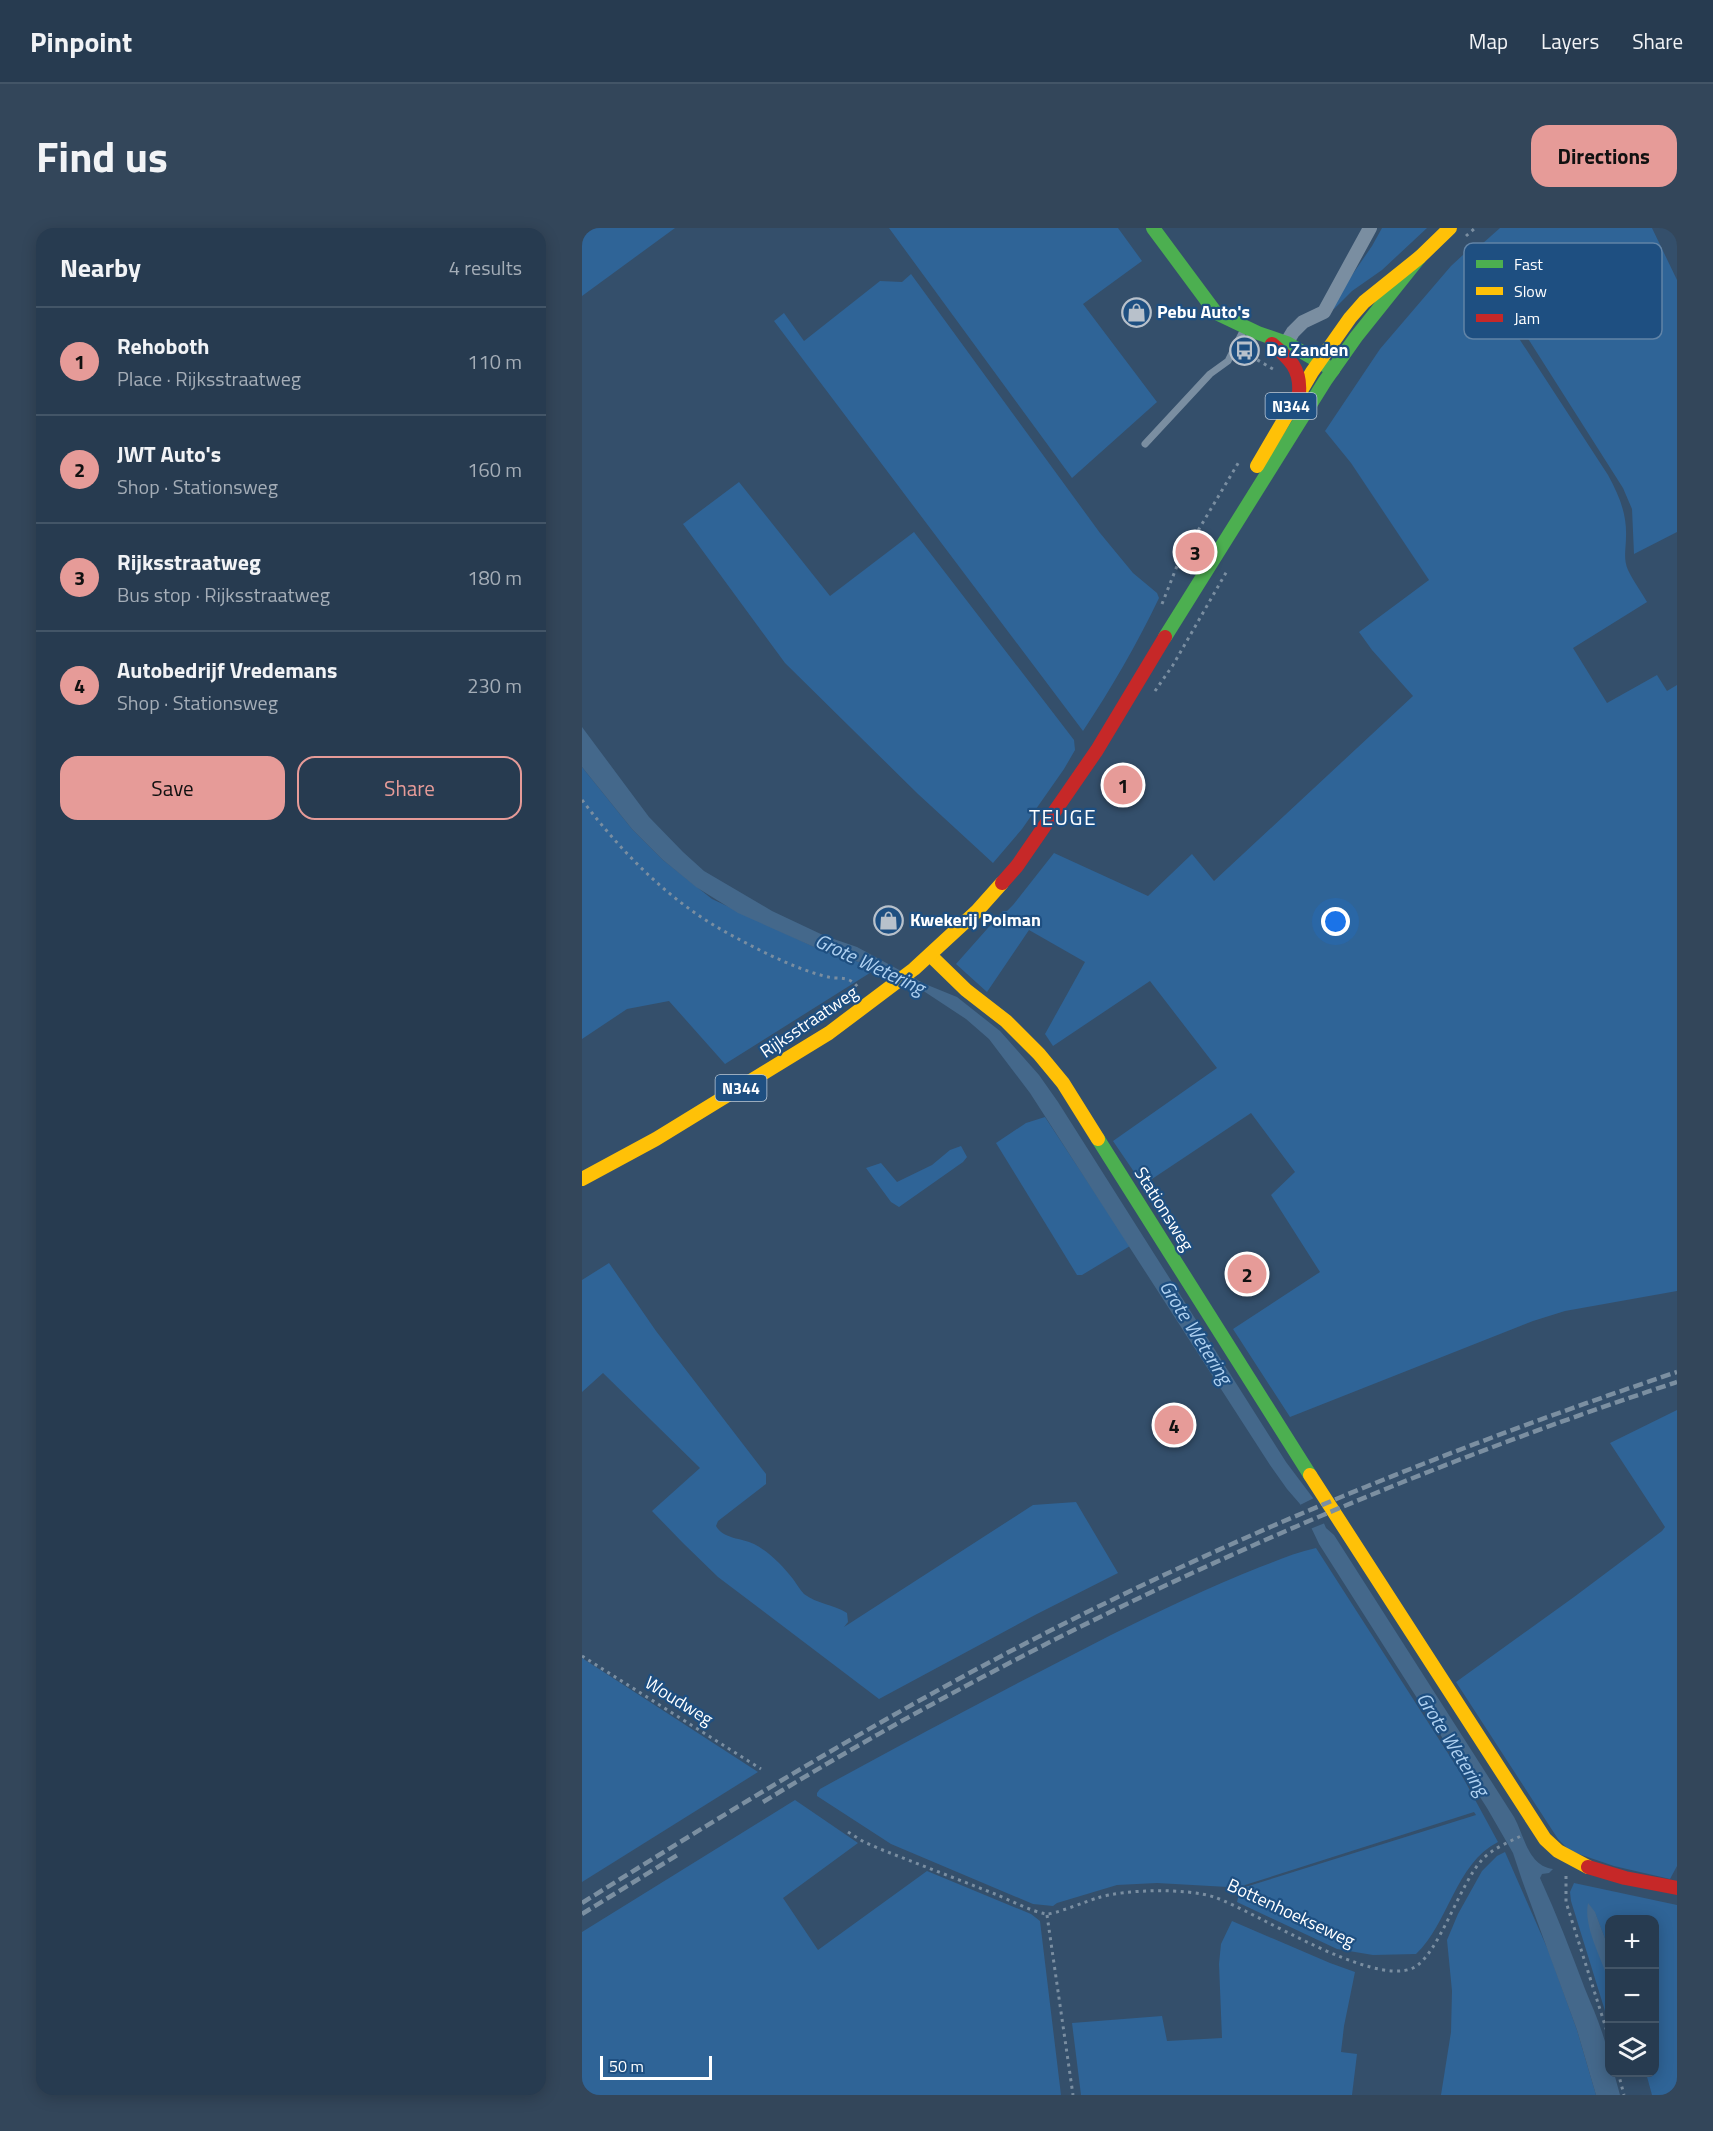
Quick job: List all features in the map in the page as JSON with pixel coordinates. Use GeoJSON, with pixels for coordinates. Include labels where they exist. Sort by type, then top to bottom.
{"type":"FeatureCollection","features":[{"type":"Feature","properties":{"kind":"main road"},"geometry":{"type":"LineString","coordinates":[[1152,228],[1214,310],[1329,375]]}},
{"type":"Feature","properties":{"kind":"main road","name":"Rijksstraatweg"},"geometry":{"type":"LineString","coordinates":[[1198,581],[1218,537],[1272,437],[1315,367],[1343,327],[1364,302],[1420,257],[1450,228]]}},
{"type":"Feature","properties":{"kind":"main road","name":"Rijksstraatweg"},"geometry":{"type":"LineString","coordinates":[[582,1179],[656,1139],[829,1033],[914,969],[977,911],[1017,866],[1097,750],[1198,581],[1329,375],[1356,337],[1420,257]]}},
{"type":"Feature","properties":{"kind":"main road"},"geometry":{"type":"LineString","coordinates":[[1285,350],[1300,374],[1299,393]]}},
{"type":"Feature","properties":{"kind":"main road","name":"Stationsweg"},"geometry":{"type":"LineString","coordinates":[[930,955],[966,990],[1006,1021],[1039,1054],[1063,1083],[1333,1511],[1545,1839],[1569,1860]]}},
{"type":"Feature","properties":{"kind":"main road"},"geometry":{"type":"LineString","coordinates":[[1569,1860],[1600,1870],[1677,1888]]}},
{"type":"Feature","properties":{"kind":"street"},"geometry":{"type":"LineString","coordinates":[[1285,350],[1293,332],[1303,322],[1324,312],[1370,228]]}},
{"type":"Feature","properties":{"kind":"lane"},"geometry":{"type":"LineString","coordinates":[[1145,444],[1210,374],[1228,361],[1245,327]]}},
{"type":"Feature","properties":{"kind":"path"},"geometry":{"type":"LineString","coordinates":[[1158,614],[1178,566],[1242,457]]}},
{"type":"Feature","properties":{"kind":"path"},"geometry":{"type":"LineString","coordinates":[[582,800],[605,831],[636,864],[700,917],[770,956],[826,977],[844,978],[855,983],[861,990]]}},
{"type":"Feature","properties":{"kind":"path","name":"Woudweg"},"geometry":{"type":"LineString","coordinates":[[582,1656],[761,1769]]}},
{"type":"Feature","properties":{"kind":"path"},"geometry":{"type":"LineString","coordinates":[[848,1832],[880,1849],[1047,1915],[1073,2095]]}},
{"type":"Feature","properties":{"kind":"path","name":"Bottenhoekseweg"},"geometry":{"type":"LineString","coordinates":[[1047,1915],[1111,1894],[1184,1892],[1202,1894],[1225,1901],[1277,1928],[1348,1959],[1394,1970],[1410,1969],[1429,1955],[1457,1899],[1481,1861],[1501,1846],[1526,1833]]}},
{"type":"Feature","properties":{"kind":"path"},"geometry":{"type":"LineString","coordinates":[[1569,1860],[1565,1879],[1566,1902],[1605,2025]]}},
{"type":"Feature","properties":{"kind":"path"},"geometry":{"type":"LineString","coordinates":[[1619,2077],[1624,2095]]}},
{"type":"Feature","properties":{"kind":"shaded area"},"geometry":{"type":"Polygon","coordinates":[[[582,228],[675,228],[582,296],[582,228]]]}},
{"type":"Feature","properties":{"kind":"shaded area"},"geometry":{"type":"Polygon","coordinates":[[[889,228],[1118,228],[1142,261],[1083,304],[1157,402],[1072,478],[889,228]]]}},
{"type":"Feature","properties":{"kind":"shaded area"},"geometry":{"type":"Polygon","coordinates":[[[1382,228],[1427,228],[1382,270],[1352,291],[1334,309],[1330,307],[1372,246],[1382,228]]]}},
{"type":"Feature","properties":{"kind":"shaded area"},"geometry":{"type":"Polygon","coordinates":[[[1500,228],[1652,228],[1659,243],[1483,243],[1500,228]]]}},
{"type":"Feature","properties":{"kind":"shaded area"},"geometry":{"type":"Polygon","coordinates":[[[1662,249],[1677,280],[1677,532],[1634,554],[1632,509],[1623,488],[1528,339],[1662,339],[1662,249]]]}},
{"type":"Feature","properties":{"kind":"shaded area"},"geometry":{"type":"Polygon","coordinates":[[[1464,254],[1464,339],[1519,339],[1608,475],[1619,497],[1626,529],[1626,566],[1647,602],[1573,648],[1607,703],[1657,675],[1667,691],[1677,685],[1677,1291],[1565,1311],[1533,1321],[1290,1417],[1233,1329],[1320,1272],[1271,1195],[1295,1172],[1251,1113],[1143,1185],[1113,1141],[1217,1068],[1150,981],[1053,1046],[1045,1034],[1085,962],[1029,930],[987,992],[956,964],[1003,911],[1007,911],[1013,905],[1054,853],[1148,896],[1192,854],[1214,881],[1413,696],[1359,632],[1429,580],[1351,463],[1325,431],[1380,349],[1464,254]]]}},
{"type":"Feature","properties":{"kind":"shaded area"},"geometry":{"type":"Polygon","coordinates":[[[911,274],[1100,533],[1133,573],[1157,593],[1159,598],[1123,666],[1083,731],[774,321],[784,313],[804,341],[880,281],[902,282],[911,274]]]}},
{"type":"Feature","properties":{"kind":"shaded area"},"geometry":{"type":"Polygon","coordinates":[[[739,482],[830,596],[914,532],[1074,740],[1075,750],[1064,769],[1022,829],[993,863],[918,794],[785,663],[683,524],[739,482]]]}},
{"type":"Feature","properties":{"kind":"shaded area"},"geometry":{"type":"Polygon","coordinates":[[[582,767],[632,829],[663,860],[712,899],[823,951],[859,962],[873,971],[725,1064],[669,1001],[627,1009],[582,1039],[582,767]]]}},
{"type":"Feature","properties":{"kind":"shaded area"},"geometry":{"type":"Polygon","coordinates":[[[1045,1117],[1130,1246],[1082,1275],[1077,1275],[996,1143],[1026,1123],[1045,1117]]]}},
{"type":"Feature","properties":{"kind":"shaded area"},"geometry":{"type":"Polygon","coordinates":[[[961,1146],[967,1157],[963,1162],[899,1207],[891,1202],[866,1168],[881,1163],[897,1182],[932,1165],[950,1150],[961,1146]]]}},
{"type":"Feature","properties":{"kind":"shaded area"},"geometry":{"type":"Polygon","coordinates":[[[609,1263],[656,1331],[766,1474],[766,1484],[718,1521],[716,1526],[723,1533],[754,1544],[765,1551],[785,1569],[804,1594],[847,1613],[848,1622],[844,1627],[1033,1505],[1076,1502],[1118,1573],[879,1699],[718,1577],[652,1511],[700,1468],[603,1373],[582,1392],[582,1280],[609,1263]]]}},
{"type":"Feature","properties":{"kind":"shaded area"},"geometry":{"type":"Polygon","coordinates":[[[1677,1410],[1677,1866],[1670,1879],[1614,1866],[1570,1851],[1558,1839],[1456,1682],[1662,1531],[1665,1527],[1610,1443],[1677,1410]]]}},
{"type":"Feature","properties":{"kind":"shaded area"},"geometry":{"type":"Polygon","coordinates":[[[1316,1548],[1460,1772],[1498,1842],[1483,1852],[1472,1864],[1437,1927],[1416,1954],[1373,1955],[1337,1949],[1237,1902],[1239,1894],[1228,1887],[1157,1883],[1117,1885],[1053,1906],[1033,1904],[891,1844],[817,1796],[820,1789],[856,1769],[1111,1635],[1222,1583],[1316,1548]],[[1474,1812],[1245,1885],[1242,1888],[1476,1815],[1474,1812]]]}},
{"type":"Feature","properties":{"kind":"shaded area"},"geometry":{"type":"Polygon","coordinates":[[[582,1658],[758,1772],[582,1882],[582,1658]]]}},
{"type":"Feature","properties":{"kind":"shaded area"},"geometry":{"type":"Polygon","coordinates":[[[795,1800],[858,1843],[783,1898],[818,1950],[927,1871],[1031,1914],[1040,1921],[1061,2095],[582,2095],[582,1932],[795,1800]]]}},
{"type":"Feature","properties":{"kind":"shaded area"},"geometry":{"type":"Polygon","coordinates":[[[1505,1852],[1549,1952],[1577,2030],[1596,2095],[1441,2095],[1451,2032],[1452,1991],[1447,1940],[1458,1914],[1482,1871],[1497,1856],[1505,1852]]]}},
{"type":"Feature","properties":{"kind":"shaded area"},"geometry":{"type":"Polygon","coordinates":[[[1574,1883],[1677,1905],[1677,2095],[1652,2095],[1647,2077],[1659,2077],[1659,1915],[1605,1915],[1605,1939],[1595,1913],[1605,1968],[1605,2011],[1570,1892],[1574,1883]]]}},
{"type":"Feature","properties":{"kind":"shaded area"},"geometry":{"type":"Polygon","coordinates":[[[1232,1921],[1355,1972],[1341,2052],[1357,2054],[1352,2095],[1081,2095],[1072,2023],[1162,2016],[1167,2041],[1222,2038],[1219,1964],[1221,1944],[1232,1921]]]}},
{"type":"Feature","properties":{"kind":"water","name":"Grote Wetering"},"geometry":{"type":"Polygon","coordinates":[[[582,727],[649,817],[704,871],[772,911],[825,936],[857,947],[925,984],[957,997],[1000,1031],[1039,1075],[1286,1462],[1313,1498],[1326,1528],[1334,1535],[1514,1817],[1532,1856],[1545,1867],[1553,1869],[1549,1873],[1542,1874],[1540,1878],[1605,2040],[1605,2077],[1615,2077],[1620,2095],[1596,2095],[1577,2030],[1513,1853],[1487,1808],[1319,1544],[1300,1504],[1270,1465],[1030,1093],[989,1039],[966,1019],[922,990],[915,990],[859,962],[823,951],[738,913],[696,887],[663,860],[632,829],[582,767],[582,727]]]}},
{"type":"Feature","properties":{"kind":"water"},"geometry":{"type":"Polygon","coordinates":[[[1588,1903],[1595,1912],[1605,1938],[1605,1972],[1591,1932],[1587,1912],[1588,1903]]]}},
{"type":"Feature","properties":{"kind":"pier"},"geometry":{"type":"Polygon","coordinates":[[[1314,1498],[1325,1523],[1310,1529],[1300,1505],[1314,1498]]]}},
{"type":"Feature","properties":{"kind":"railway"},"geometry":{"type":"LineString","coordinates":[[582,1903],[860,1734],[974,1670],[1110,1601],[1189,1563],[1430,1461],[1677,1372]]}},
{"type":"Feature","properties":{"kind":"railway"},"geometry":{"type":"LineString","coordinates":[[763,1802],[982,1677],[1208,1566],[1440,1467],[1677,1382]]}},
{"type":"Feature","properties":{"kind":"railway"},"geometry":{"type":"LineString","coordinates":[[582,1914],[679,1854]]}},
{"type":"Feature","properties":{"kind":"traffic: fast"},"geometry":{"type":"LineString","coordinates":[[1153,228],[1216,313],[1258,333],[1287,343],[1333,370]]}},
{"type":"Feature","properties":{"kind":"traffic: fast"},"geometry":{"type":"LineString","coordinates":[[1165,637],[1325,381],[1356,337],[1420,257]]}},
{"type":"Feature","properties":{"kind":"traffic: fast"},"geometry":{"type":"LineString","coordinates":[[1098,1139],[1310,1475]]}},
{"type":"Feature","properties":{"kind":"traffic: slow"},"geometry":{"type":"LineString","coordinates":[[1257,466],[1312,372],[1350,318],[1364,302],[1420,257],[1450,228]]}},
{"type":"Feature","properties":{"kind":"traffic: slow"},"geometry":{"type":"LineString","coordinates":[[582,1179],[656,1139],[829,1033],[914,969],[977,911],[1002,883]]}},
{"type":"Feature","properties":{"kind":"traffic: slow"},"geometry":{"type":"LineString","coordinates":[[930,955],[966,990],[1006,1021],[1039,1054],[1063,1083],[1098,1139]]}},
{"type":"Feature","properties":{"kind":"traffic: slow"},"geometry":{"type":"LineString","coordinates":[[1310,1475],[1545,1839],[1558,1851],[1588,1867]]}},
{"type":"Feature","properties":{"kind":"traffic: jam"},"geometry":{"type":"LineString","coordinates":[[1272,344],[1293,365],[1298,377],[1299,393]]}},
{"type":"Feature","properties":{"kind":"traffic: jam"},"geometry":{"type":"LineString","coordinates":[[1002,883],[1017,866],[1097,750],[1165,637]]}},
{"type":"Feature","properties":{"kind":"traffic: jam"},"geometry":{"type":"LineString","coordinates":[[1588,1867],[1625,1878],[1677,1888]]}},
{"type":"Feature","properties":{"kind":"place","name":"Pebu Auto's"},"geometry":{"type":"Point","coordinates":[1136,312]}},
{"type":"Feature","properties":{"kind":"place","name":"De Zanden"},"geometry":{"type":"Point","coordinates":[1245,350]}},
{"type":"Feature","properties":{"kind":"place","name":"Rijksstraatweg"},"geometry":{"type":"Point","coordinates":[1195,552]}},
{"type":"Feature","properties":{"kind":"place","name":"Rehoboth"},"geometry":{"type":"Point","coordinates":[1123,785]}},
{"type":"Feature","properties":{"kind":"place","name":"Kwekerij Polman"},"geometry":{"type":"Point","coordinates":[889,920]}},
{"type":"Feature","properties":{"kind":"place","name":"JWT Auto's"},"geometry":{"type":"Point","coordinates":[1247,1274]}},
{"type":"Feature","properties":{"kind":"place","name":"Autobedrijf Vredemans"},"geometry":{"type":"Point","coordinates":[1174,1425]}},
{"type":"Feature","properties":{"kind":"district","name":"TEUGE"},"geometry":{"type":"Point","coordinates":[1063,818]}}]}
